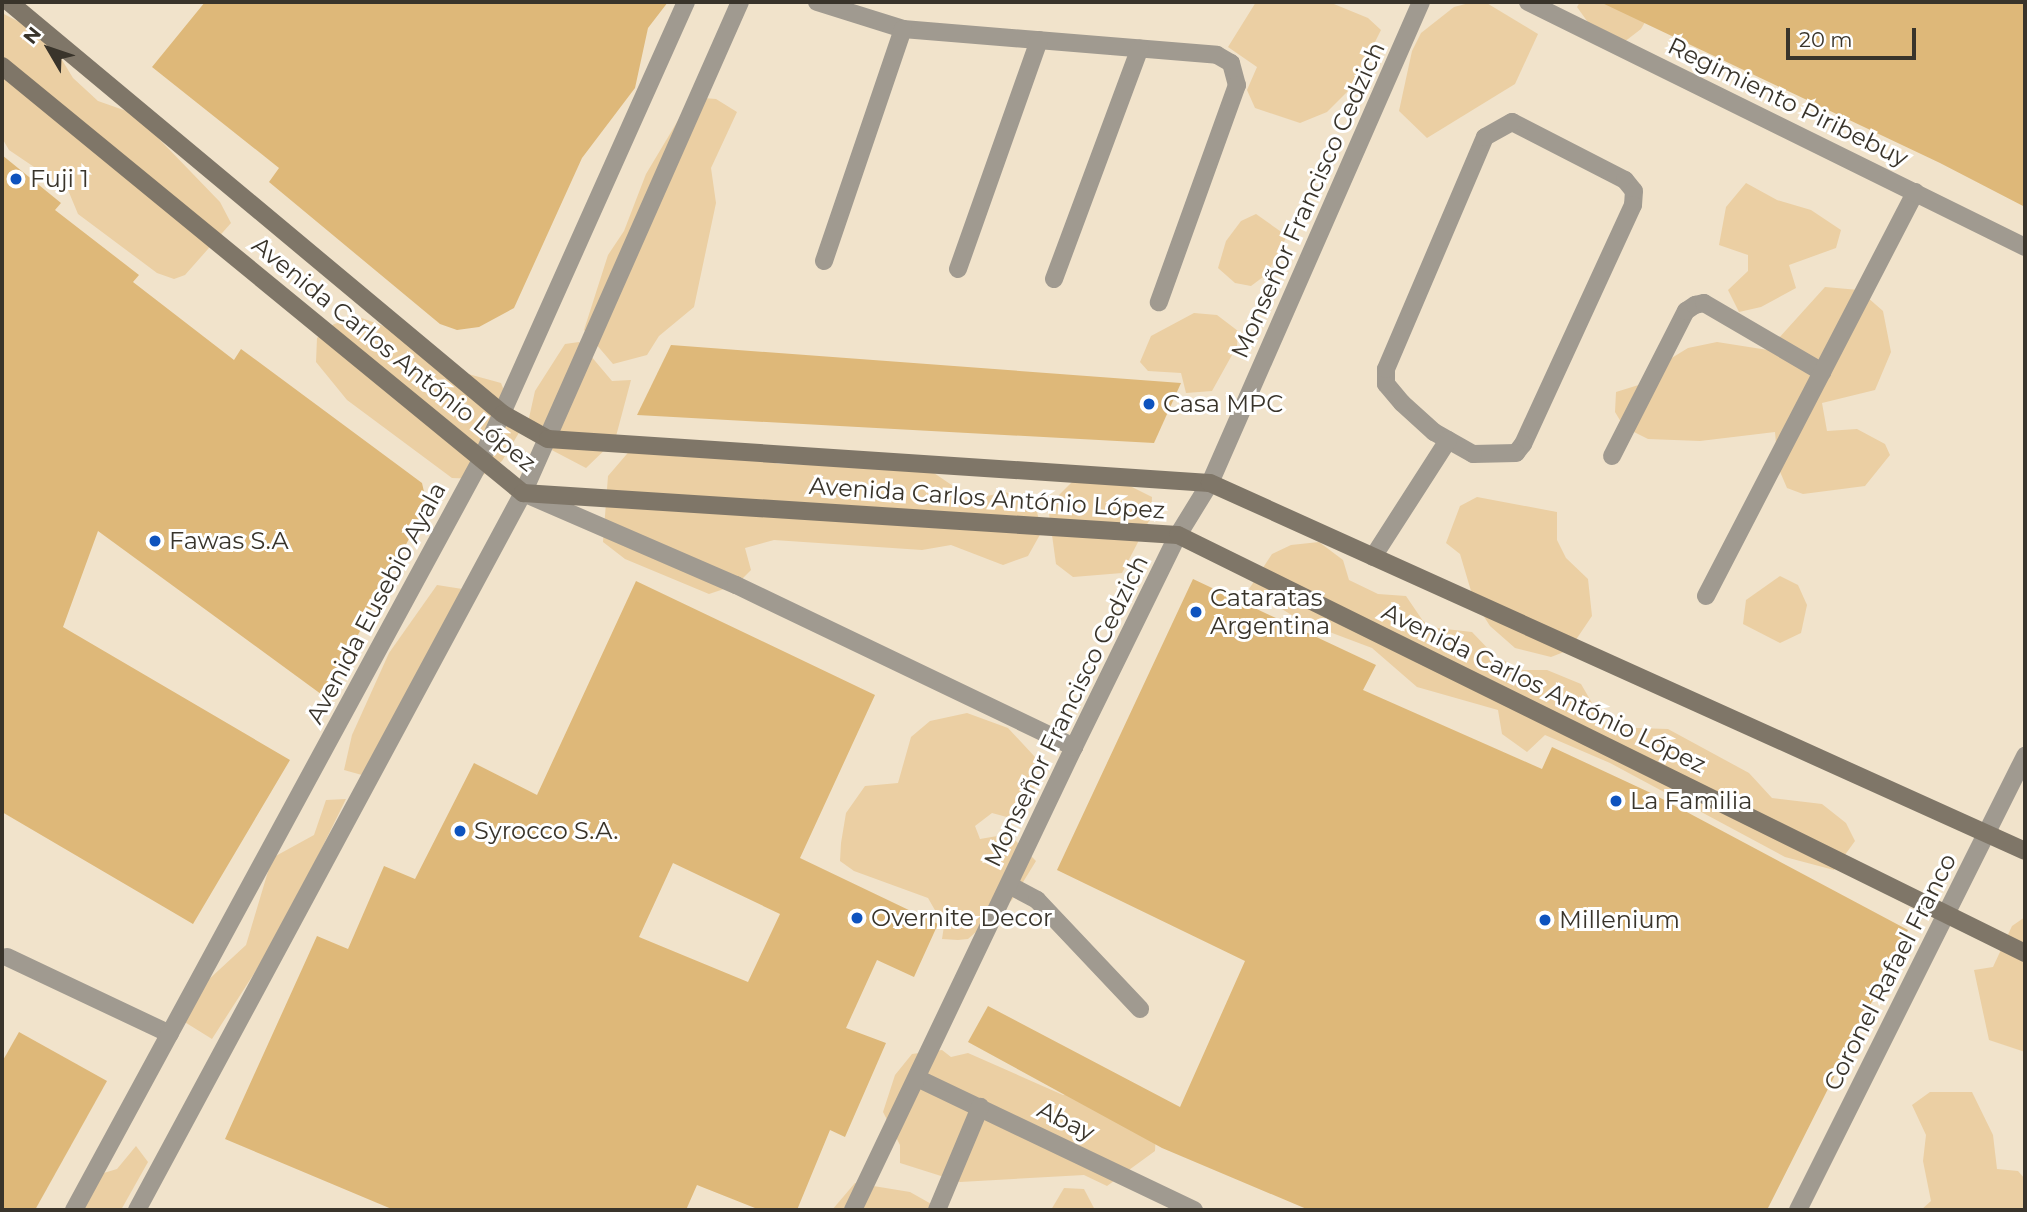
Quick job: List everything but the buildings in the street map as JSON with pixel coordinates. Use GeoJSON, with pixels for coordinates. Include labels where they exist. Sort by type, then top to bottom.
{"type":"FeatureCollection","features":[{"type":"Feature","properties":{"kind":"main road","name":"Avenida Carlos António López"},"geometry":{"type":"LineString","coordinates":[[9,2],[503,414],[548,439],[1210,483],[2025,851]]}},
{"type":"Feature","properties":{"kind":"main road","name":"Avenida Carlos António López"},"geometry":{"type":"LineString","coordinates":[[2,66],[523,493],[1178,535],[2025,953]]}},
{"type":"Feature","properties":{"kind":"street","name":"Avenida Eusebio Ayala"},"geometry":{"type":"LineString","coordinates":[[74,1210],[481,460],[686,2]]}},
{"type":"Feature","properties":{"kind":"street"},"geometry":{"type":"LineString","coordinates":[[137,1210],[523,493],[740,2]]}},
{"type":"Feature","properties":{"kind":"street"},"geometry":{"type":"LineString","coordinates":[[817,2],[903,29],[1217,55],[1231,63],[1237,85],[1159,302]]}},
{"type":"Feature","properties":{"kind":"street","name":"Monseñor Francisco Cedzich"},"geometry":{"type":"LineString","coordinates":[[853,1210],[1178,535],[1210,483],[1421,2]]}},
{"type":"Feature","properties":{"kind":"street","name":"Regimiento Piribebuy"},"geometry":{"type":"LineString","coordinates":[[1528,2],[2025,247]]}},
{"type":"Feature","properties":{"kind":"street"},"geometry":{"type":"LineString","coordinates":[[824,261],[903,29]]}},
{"type":"Feature","properties":{"kind":"street"},"geometry":{"type":"LineString","coordinates":[[958,269],[1040,40]]}},
{"type":"Feature","properties":{"kind":"street"},"geometry":{"type":"LineString","coordinates":[[1054,279],[1140,48]]}},
{"type":"Feature","properties":{"kind":"street"},"geometry":{"type":"LineString","coordinates":[[1512,122],[1625,180],[1634,191],[1633,205],[1517,453],[1472,454],[1448,440],[1402,403],[1387,384],[1386,369],[1485,137],[1512,122]]}},
{"type":"Feature","properties":{"kind":"street"},"geometry":{"type":"LineString","coordinates":[[1706,596],[1915,192]]}},
{"type":"Feature","properties":{"kind":"street"},"geometry":{"type":"LineString","coordinates":[[1612,456],[1686,312],[1695,305],[1704,303],[1822,372]]}},
{"type":"Feature","properties":{"kind":"street"},"geometry":{"type":"LineString","coordinates":[[1373,557],[1448,440]]}},
{"type":"Feature","properties":{"kind":"street"},"geometry":{"type":"LineString","coordinates":[[523,493],[736,585],[1074,747]]}},
{"type":"Feature","properties":{"kind":"street","name":"Coronel Rafael Franco"},"geometry":{"type":"LineString","coordinates":[[1798,1210],[2025,756]]}},
{"type":"Feature","properties":{"kind":"street"},"geometry":{"type":"LineString","coordinates":[[1009,885],[1037,900],[1140,1009]]}},
{"type":"Feature","properties":{"kind":"street"},"geometry":{"type":"LineString","coordinates":[[7,957],[170,1034]]}},
{"type":"Feature","properties":{"kind":"street","name":"Abay"},"geometry":{"type":"LineString","coordinates":[[917,1078],[1194,1210]]}},
{"type":"Feature","properties":{"kind":"street"},"geometry":{"type":"LineString","coordinates":[[937,1210],[980,1107]]}},
{"type":"Feature","properties":{"kind":"shaded area"},"geometry":{"type":"Polygon","coordinates":[[[1256,2],[1329,2],[1368,18],[1381,30],[1353,86],[1327,112],[1300,123],[1255,108],[1247,90],[1257,67],[1228,47],[1256,2]]]}},
{"type":"Feature","properties":{"kind":"shaded area"},"geometry":{"type":"Polygon","coordinates":[[[1485,2],[1538,34],[1515,84],[1427,138],[1399,111],[1412,51],[1421,33],[1454,7],[1485,2]]]}},
{"type":"Feature","properties":{"kind":"shaded area"},"geometry":{"type":"Polygon","coordinates":[[[1580,2],[1638,2],[1651,12],[1641,29],[1619,46],[1597,35],[1577,7],[1580,2]]]}},
{"type":"Feature","properties":{"kind":"shaded area"},"geometry":{"type":"Polygon","coordinates":[[[2,13],[48,37],[73,78],[98,101],[135,114],[220,202],[231,223],[185,275],[174,279],[157,273],[78,214],[68,190],[9,150],[2,138],[2,13]]]}},
{"type":"Feature","properties":{"kind":"shaded area"},"geometry":{"type":"Polygon","coordinates":[[[692,97],[716,99],[737,112],[711,168],[716,203],[694,307],[659,336],[647,355],[613,364],[584,330],[608,255],[624,231],[646,174],[692,97]]]}},
{"type":"Feature","properties":{"kind":"shaded area"},"geometry":{"type":"Polygon","coordinates":[[[1746,183],[1777,200],[1811,210],[1841,230],[1836,248],[1789,265],[1796,288],[1761,307],[1739,312],[1728,290],[1748,271],[1748,255],[1719,245],[1726,207],[1746,183]]]}},
{"type":"Feature","properties":{"kind":"shaded area"},"geometry":{"type":"Polygon","coordinates":[[[1256,214],[1287,236],[1267,274],[1251,286],[1235,283],[1218,268],[1226,241],[1241,221],[1256,214]]]}},
{"type":"Feature","properties":{"kind":"shaded area"},"geometry":{"type":"Polygon","coordinates":[[[1825,287],[1859,290],[1883,311],[1891,352],[1875,390],[1822,403],[1827,431],[1857,429],[1885,444],[1890,455],[1865,486],[1803,494],[1787,488],[1778,467],[1775,432],[1700,441],[1648,439],[1624,427],[1615,412],[1616,392],[1645,383],[1665,362],[1688,348],[1717,342],[1768,350],[1825,287]]]}},
{"type":"Feature","properties":{"kind":"shaded area"},"geometry":{"type":"Polygon","coordinates":[[[1194,313],[1217,315],[1238,331],[1237,346],[1212,391],[1186,393],[1181,373],[1148,371],[1140,362],[1151,336],[1194,313]]]}},
{"type":"Feature","properties":{"kind":"shaded area"},"geometry":{"type":"Polygon","coordinates":[[[359,317],[386,327],[450,369],[501,383],[520,431],[502,461],[478,479],[452,478],[347,400],[316,362],[317,338],[334,324],[359,317]]]}},
{"type":"Feature","properties":{"kind":"shaded area"},"geometry":{"type":"Polygon","coordinates":[[[579,342],[612,381],[631,380],[615,440],[586,468],[525,436],[535,391],[565,344],[579,342]]]}},
{"type":"Feature","properties":{"kind":"shaded area"},"geometry":{"type":"Polygon","coordinates":[[[632,448],[682,457],[717,449],[779,464],[925,467],[962,492],[983,497],[1005,492],[1034,501],[1042,531],[1028,556],[1003,565],[951,545],[922,550],[774,540],[745,548],[751,570],[736,585],[709,594],[625,559],[603,542],[608,476],[632,448]]]}},
{"type":"Feature","properties":{"kind":"shaded area"},"geometry":{"type":"Polygon","coordinates":[[[1075,479],[1126,484],[1152,497],[1151,517],[1122,573],[1073,577],[1056,564],[1048,506],[1075,479]]]}},
{"type":"Feature","properties":{"kind":"shaded area"},"geometry":{"type":"Polygon","coordinates":[[[1477,497],[1557,512],[1557,540],[1566,558],[1588,579],[1592,616],[1569,650],[1551,657],[1515,648],[1490,626],[1474,601],[1460,554],[1446,543],[1460,506],[1477,497]]]}},
{"type":"Feature","properties":{"kind":"shaded area"},"geometry":{"type":"Polygon","coordinates":[[[1319,542],[1343,560],[1349,580],[1378,594],[1406,596],[1423,621],[1437,628],[1472,632],[1495,656],[1523,670],[1547,670],[1581,684],[1606,727],[1668,729],[1749,773],[1772,798],[1822,804],[1846,823],[1855,841],[1834,870],[1785,857],[1610,763],[1545,735],[1527,752],[1502,734],[1498,710],[1417,687],[1372,648],[1303,622],[1249,589],[1272,554],[1291,545],[1319,542]]]}},
{"type":"Feature","properties":{"kind":"shaded area"},"geometry":{"type":"Polygon","coordinates":[[[1780,576],[1798,585],[1807,605],[1801,633],[1780,643],[1743,624],[1746,600],[1780,576]]]}},
{"type":"Feature","properties":{"kind":"shaded area"},"geometry":{"type":"Polygon","coordinates":[[[437,585],[475,591],[369,777],[344,770],[352,735],[389,653],[437,585]]]}},
{"type":"Feature","properties":{"kind":"shaded area"},"geometry":{"type":"Polygon","coordinates":[[[967,713],[1008,728],[1035,757],[1036,785],[1014,819],[992,813],[975,826],[980,839],[1009,834],[1036,861],[1012,900],[968,939],[942,939],[944,926],[928,898],[854,871],[840,861],[841,843],[846,813],[865,786],[898,783],[911,737],[930,721],[967,713]]]}},
{"type":"Feature","properties":{"kind":"shaded area"},"geometry":{"type":"Polygon","coordinates":[[[346,799],[280,933],[212,1039],[183,1021],[193,994],[246,945],[272,858],[314,835],[326,800],[346,799]]]}},
{"type":"Feature","properties":{"kind":"shaded area"},"geometry":{"type":"Polygon","coordinates":[[[2025,917],[2025,1052],[1989,1040],[1974,970],[1993,967],[2012,926],[2025,917]]]}},
{"type":"Feature","properties":{"kind":"shaded area"},"geometry":{"type":"Polygon","coordinates":[[[942,1050],[951,1057],[968,1053],[1063,1095],[1088,1089],[1156,1131],[1155,1151],[1107,1186],[1084,1175],[960,1182],[900,1163],[900,1145],[883,1112],[895,1075],[912,1054],[942,1050]]]}},
{"type":"Feature","properties":{"kind":"shaded area"},"geometry":{"type":"Polygon","coordinates":[[[1930,1092],[1972,1092],[1993,1135],[1997,1169],[2018,1171],[2025,1179],[2025,1210],[1921,1210],[1931,1201],[1923,1161],[1926,1135],[1912,1105],[1930,1092]]]}},
{"type":"Feature","properties":{"kind":"shaded area"},"geometry":{"type":"Polygon","coordinates":[[[136,1146],[148,1162],[121,1210],[74,1210],[87,1178],[117,1169],[136,1146]]]}},
{"type":"Feature","properties":{"kind":"shaded area"},"geometry":{"type":"Polygon","coordinates":[[[855,1183],[910,1192],[942,1210],[832,1210],[855,1183]]]}},
{"type":"Feature","properties":{"kind":"shaded area"},"geometry":{"type":"Polygon","coordinates":[[[1064,1188],[1084,1189],[1095,1210],[1051,1210],[1064,1188]]]}},
{"type":"Feature","properties":{"kind":"place","name":"Fuji 1"},"geometry":{"type":"Point","coordinates":[16,179]}},
{"type":"Feature","properties":{"kind":"place","name":"Casa MPC"},"geometry":{"type":"Point","coordinates":[1149,404]}},
{"type":"Feature","properties":{"kind":"place","name":"Fawas S.A"},"geometry":{"type":"Point","coordinates":[155,541]}},
{"type":"Feature","properties":{"kind":"place","name":"Cataratas Argentina"},"geometry":{"type":"Point","coordinates":[1196,612]}},
{"type":"Feature","properties":{"kind":"place","name":"La Familia"},"geometry":{"type":"Point","coordinates":[1616,801]}},
{"type":"Feature","properties":{"kind":"place","name":"Syrocco S.A."},"geometry":{"type":"Point","coordinates":[460,831]}},
{"type":"Feature","properties":{"kind":"place","name":"Overnite Decor"},"geometry":{"type":"Point","coordinates":[857,918]}},
{"type":"Feature","properties":{"kind":"place","name":"Millenium"},"geometry":{"type":"Point","coordinates":[1545,920]}}]}
